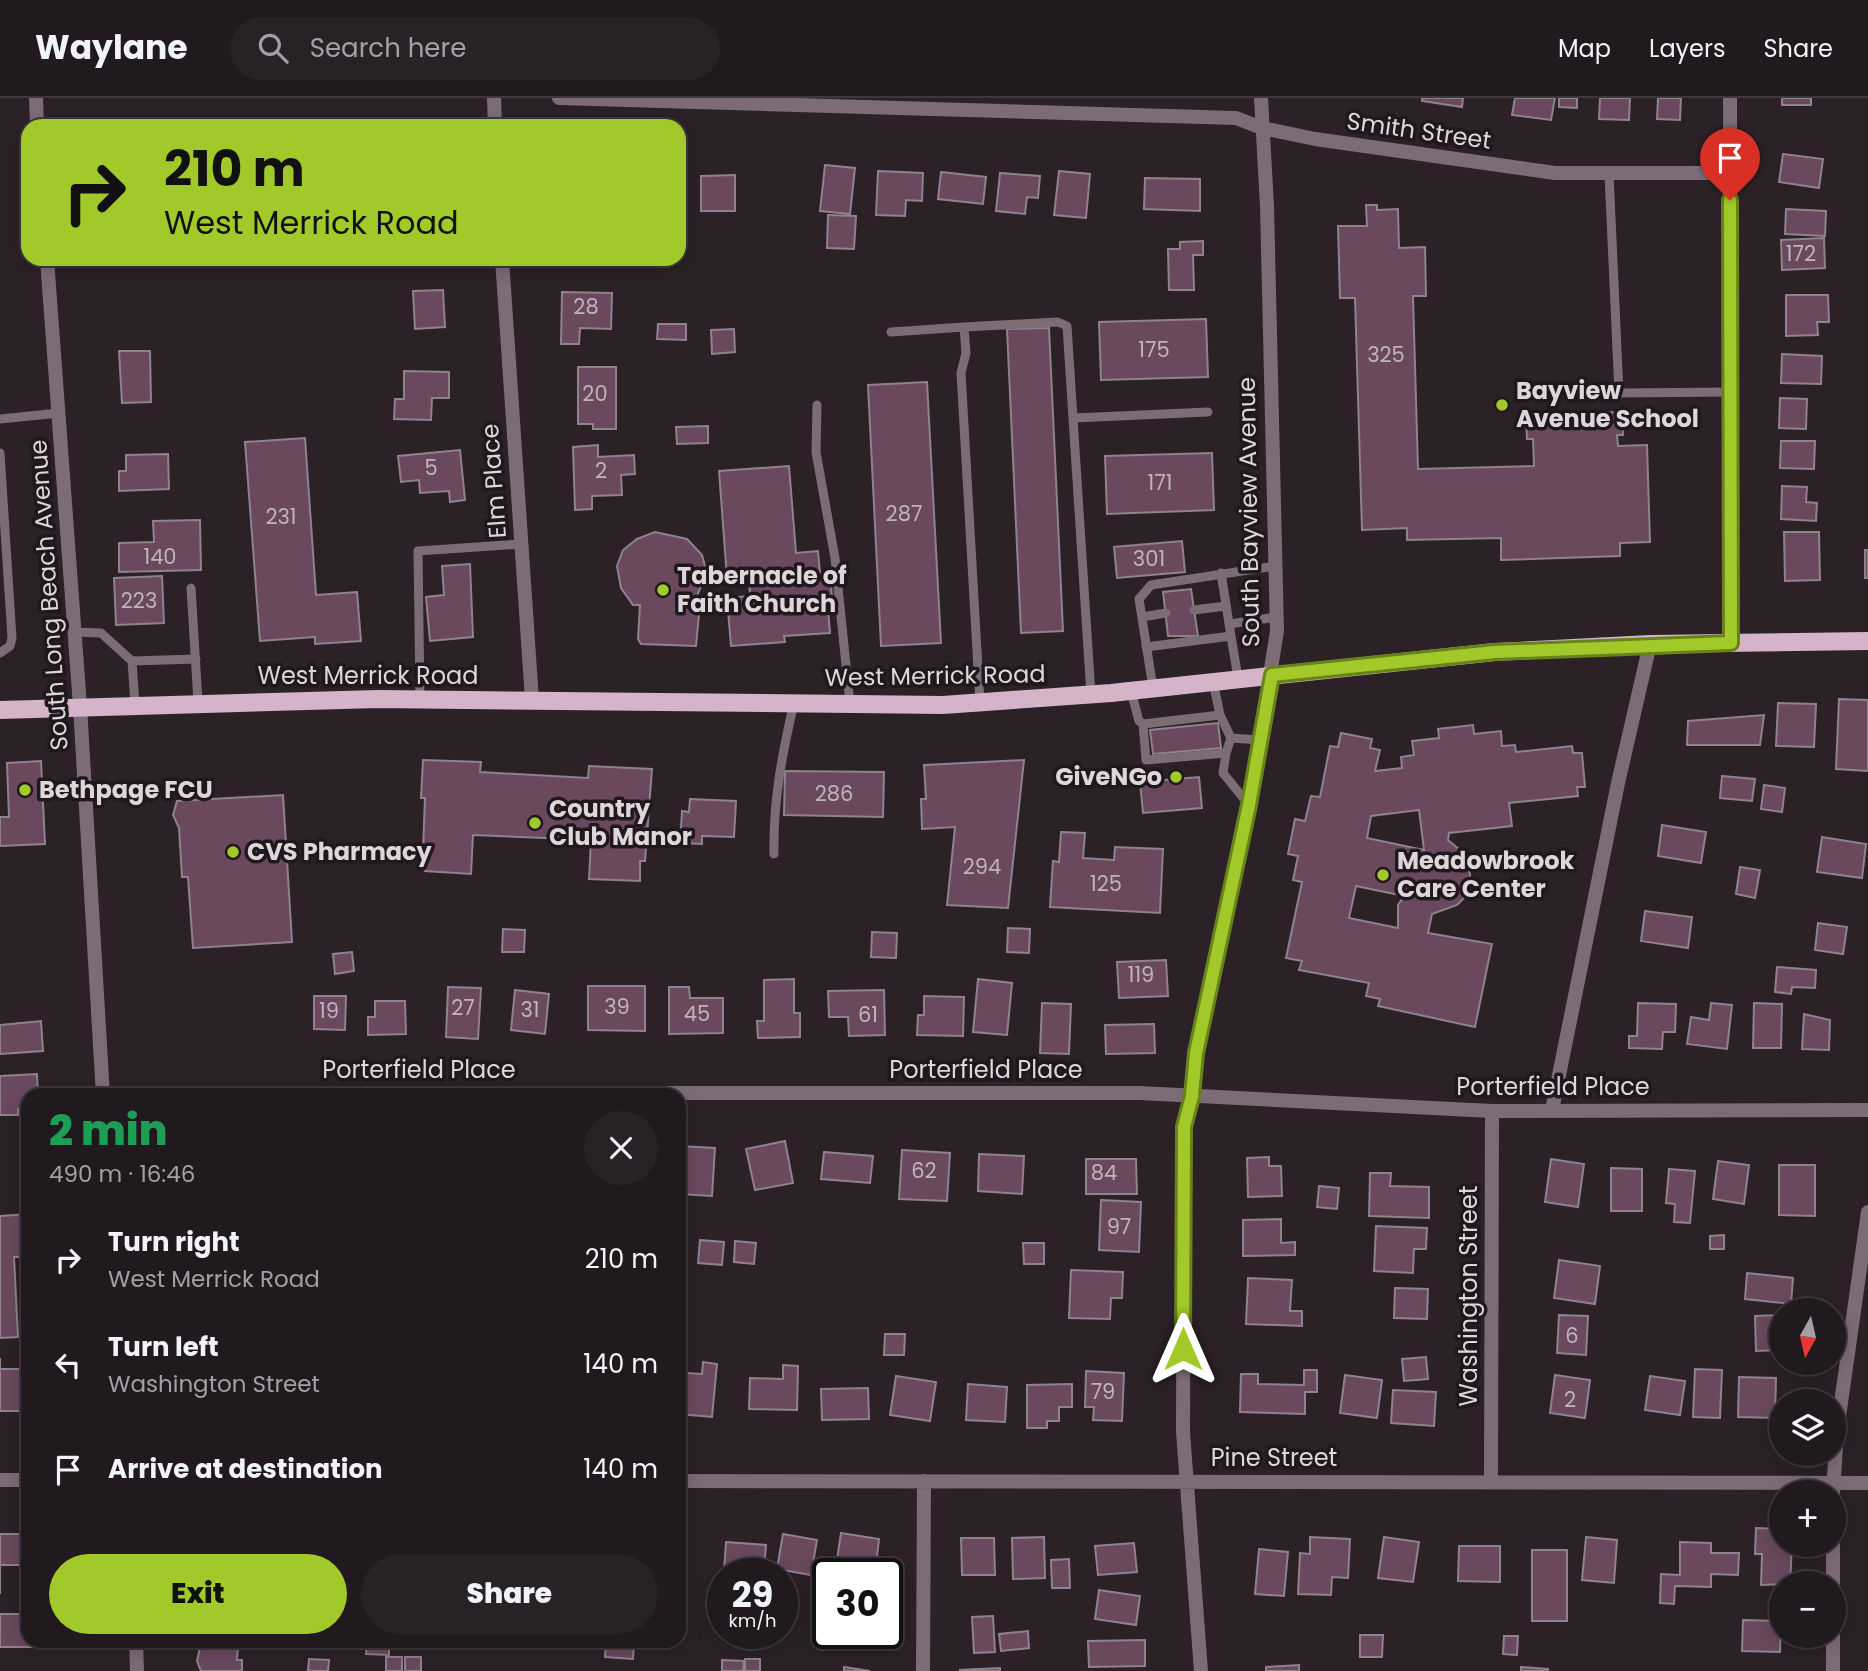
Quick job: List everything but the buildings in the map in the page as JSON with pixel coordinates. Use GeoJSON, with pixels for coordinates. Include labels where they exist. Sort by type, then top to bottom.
{"type":"FeatureCollection","features":[{"type":"Feature","properties":{"kind":"main road","name":"West Merrick Road"},"geometry":{"type":"LineString","coordinates":[[0,710],[198,702],[420,699],[980,703],[1091,695],[1495,652],[1650,645],[1868,641]]}},
{"type":"Feature","properties":{"kind":"street"},"geometry":{"type":"LineString","coordinates":[[36,98],[37,119]]}},
{"type":"Feature","properties":{"kind":"street"},"geometry":{"type":"LineString","coordinates":[[494,98],[495,119]]}},
{"type":"Feature","properties":{"kind":"street","name":"Smith Street"},"geometry":{"type":"LineString","coordinates":[[559,98],[1236,118],[1262,128],[1315,139],[1555,173],[1730,173]]}},
{"type":"Feature","properties":{"kind":"street","name":"South Bayview Avenue"},"geometry":{"type":"LineString","coordinates":[[1201,1671],[1183,1432],[1184,1127],[1192,1096],[1196,1053],[1249,805],[1272,675],[1276,617],[1267,206],[1261,98]]}},
{"type":"Feature","properties":{"kind":"street"},"geometry":{"type":"LineString","coordinates":[[1730,98],[1731,643]]}},
{"type":"Feature","properties":{"kind":"street","name":"South Long Beach Avenue"},"geometry":{"type":"LineString","coordinates":[[48,266],[80,706],[103,1088]]}},
{"type":"Feature","properties":{"kind":"street","name":"Elm Place"},"geometry":{"type":"LineString","coordinates":[[502,266],[532,700]]}},
{"type":"Feature","properties":{"kind":"street"},"geometry":{"type":"LineString","coordinates":[[1552,1110],[1618,783],[1650,645]]}},
{"type":"Feature","properties":{"kind":"street","name":"Porterfield Place"},"geometry":{"type":"LineString","coordinates":[[686,1093],[1140,1093],[1492,1111],[1868,1110]]}},
{"type":"Feature","properties":{"kind":"street","name":"Washington Street"},"geometry":{"type":"LineString","coordinates":[[1491,1481],[1492,1111]]}},
{"type":"Feature","properties":{"kind":"street"},"geometry":{"type":"LineString","coordinates":[[1834,1480],[1837,1431],[1868,1212]]}},
{"type":"Feature","properties":{"kind":"street"},"geometry":{"type":"LineString","coordinates":[[0,1480],[21,1480]]}},
{"type":"Feature","properties":{"kind":"street","name":"Pine Street"},"geometry":{"type":"LineString","coordinates":[[686,1481],[1491,1481],[1769,1487]]}},
{"type":"Feature","properties":{"kind":"street"},"geometry":{"type":"LineString","coordinates":[[923,1671],[924,1481]]}},
{"type":"Feature","properties":{"kind":"street","name":"Pine Street"},"geometry":{"type":"LineString","coordinates":[[1846,1486],[1868,1483]]}},
{"type":"Feature","properties":{"kind":"street"},"geometry":{"type":"LineString","coordinates":[[135,1648],[137,1671]]}},
{"type":"Feature","properties":{"kind":"street"},"geometry":{"type":"LineString","coordinates":[[1833,1648],[1833,1671]]}},
{"type":"Feature","properties":{"kind":"lane"},"geometry":{"type":"LineString","coordinates":[[1609,174],[1619,393],[1731,392]]}},
{"type":"Feature","properties":{"kind":"lane"},"geometry":{"type":"LineString","coordinates":[[891,332],[1058,322],[1067,326],[1091,695]]}},
{"type":"Feature","properties":{"kind":"lane"},"geometry":{"type":"LineString","coordinates":[[964,327],[966,353],[961,373],[980,703]]}},
{"type":"Feature","properties":{"kind":"lane"},"geometry":{"type":"LineString","coordinates":[[817,405],[816,452],[835,558],[850,704]]}},
{"type":"Feature","properties":{"kind":"lane"},"geometry":{"type":"LineString","coordinates":[[1074,418],[1208,412]]}},
{"type":"Feature","properties":{"kind":"lane"},"geometry":{"type":"LineString","coordinates":[[0,419],[59,413]]}},
{"type":"Feature","properties":{"kind":"lane"},"geometry":{"type":"LineString","coordinates":[[0,453],[12,638],[10,646],[0,653]]}},
{"type":"Feature","properties":{"kind":"lane"},"geometry":{"type":"LineString","coordinates":[[420,699],[418,551],[521,544]]}},
{"type":"Feature","properties":{"kind":"lane"},"geometry":{"type":"LineString","coordinates":[[1153,688],[1139,599],[1151,584],[1275,566]]}},
{"type":"Feature","properties":{"kind":"lane"},"geometry":{"type":"LineString","coordinates":[[1221,573],[1238,678]]}},
{"type":"Feature","properties":{"kind":"lane"},"geometry":{"type":"LineString","coordinates":[[191,588],[198,702]]}},
{"type":"Feature","properties":{"kind":"lane"},"geometry":{"type":"LineString","coordinates":[[1194,610],[1226,606]]}},
{"type":"Feature","properties":{"kind":"lane"},"geometry":{"type":"LineString","coordinates":[[1142,617],[1166,613]]}},
{"type":"Feature","properties":{"kind":"lane"},"geometry":{"type":"LineString","coordinates":[[1230,624],[1276,617]]}},
{"type":"Feature","properties":{"kind":"lane"},"geometry":{"type":"LineString","coordinates":[[74,632],[101,633],[132,661],[196,659]]}},
{"type":"Feature","properties":{"kind":"lane"},"geometry":{"type":"LineString","coordinates":[[1146,647],[1231,636]]}},
{"type":"Feature","properties":{"kind":"lane"},"geometry":{"type":"LineString","coordinates":[[132,661],[135,704]]}},
{"type":"Feature","properties":{"kind":"lane"},"geometry":{"type":"LineString","coordinates":[[1213,681],[1220,715],[1231,737],[1223,773],[1249,805]]}},
{"type":"Feature","properties":{"kind":"lane"},"geometry":{"type":"LineString","coordinates":[[1131,691],[1139,721],[1143,724],[1146,760],[1203,752],[1226,753]]}},
{"type":"Feature","properties":{"kind":"lane"},"geometry":{"type":"LineString","coordinates":[[774,854],[773,813],[778,771],[794,703]]}},
{"type":"Feature","properties":{"kind":"lane"},"geometry":{"type":"LineString","coordinates":[[1143,724],[1200,721],[1220,715]]}},
{"type":"Feature","properties":{"kind":"lane"},"geometry":{"type":"LineString","coordinates":[[1231,737],[1260,740]]}},
{"type":"Feature","properties":{"kind":"place","name":"Bayview Avenue School"},"geometry":{"type":"Point","coordinates":[1502,405]}},
{"type":"Feature","properties":{"kind":"place","name":"Tabernacle of Faith Church"},"geometry":{"type":"Point","coordinates":[663,590]}},
{"type":"Feature","properties":{"kind":"place","name":"GiveNGo"},"geometry":{"type":"Point","coordinates":[1176,777]}},
{"type":"Feature","properties":{"kind":"place","name":"Bethpage FCU"},"geometry":{"type":"Point","coordinates":[25,790]}},
{"type":"Feature","properties":{"kind":"place","name":"Country Club Manor"},"geometry":{"type":"Point","coordinates":[535,823]}},
{"type":"Feature","properties":{"kind":"place","name":"CVS Pharmacy"},"geometry":{"type":"Point","coordinates":[233,852]}},
{"type":"Feature","properties":{"kind":"place","name":"Meadowbrook Care Center"},"geometry":{"type":"Point","coordinates":[1383,875]}},
{"type":"Feature","properties":{"kind":"route"},"geometry":{"type":"LineString","coordinates":[[1183,1349],[1184,1127],[1192,1096],[1196,1053],[1249,805],[1272,675],[1495,652],[1731,643],[1730,200]]}}]}
